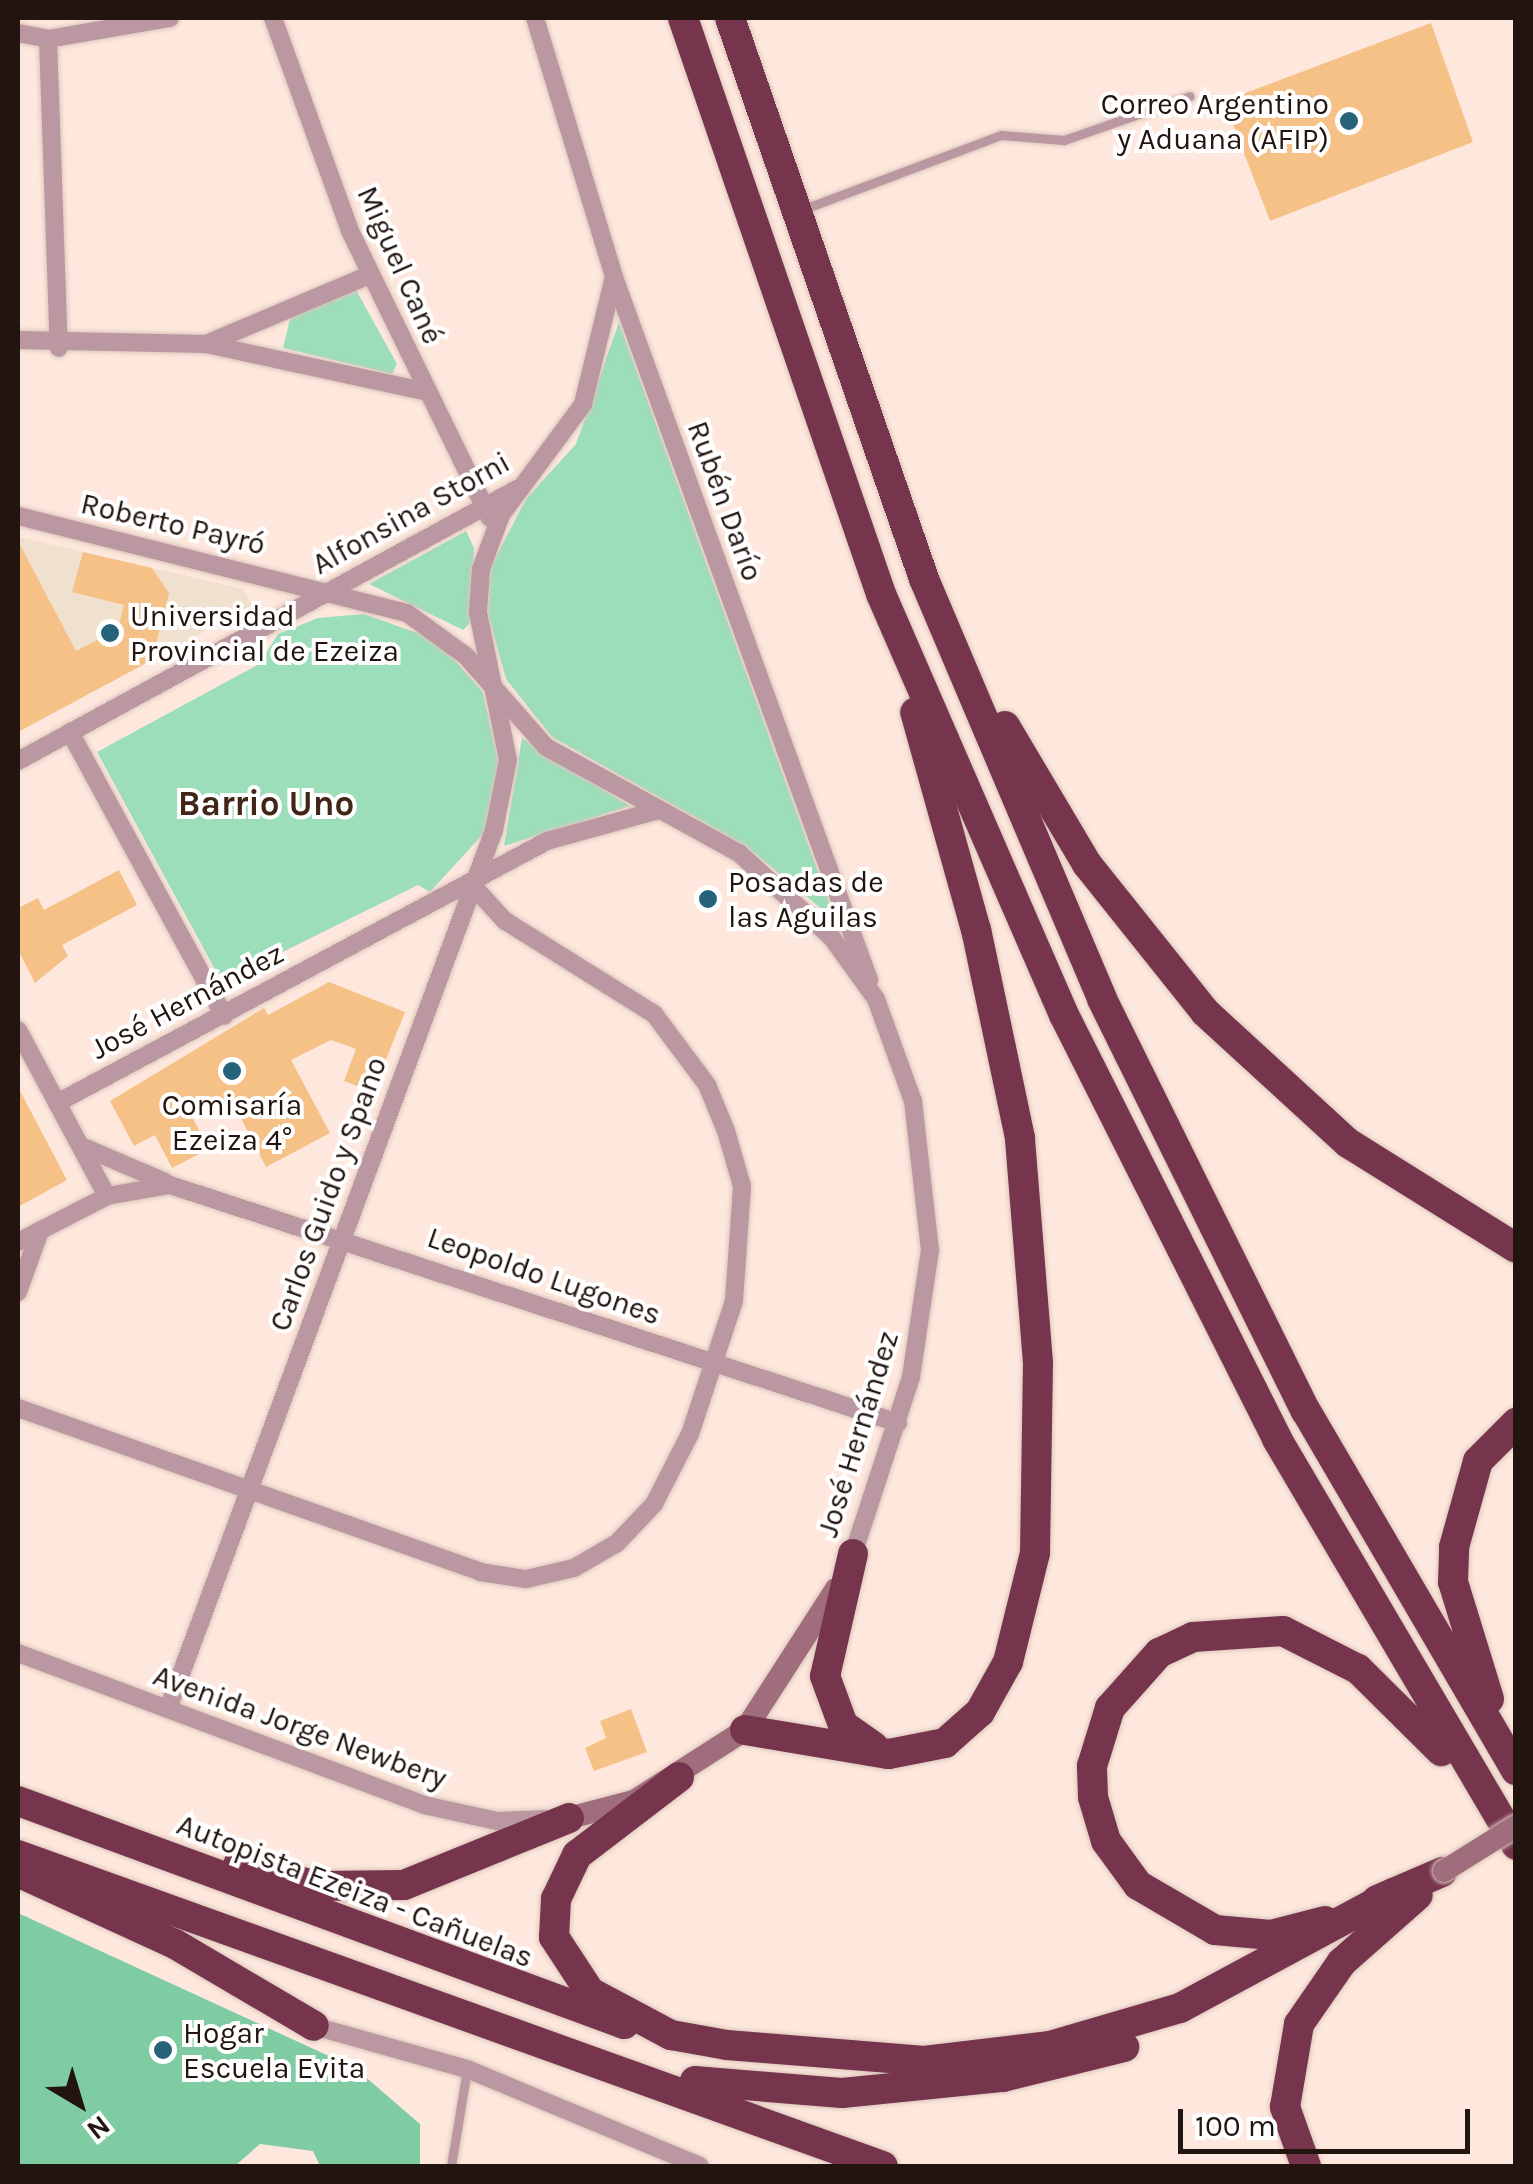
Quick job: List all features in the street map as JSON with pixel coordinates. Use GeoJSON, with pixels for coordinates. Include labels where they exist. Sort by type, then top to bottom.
{"type":"FeatureCollection","features":[{"type":"Feature","properties":{"kind":"highway"},"geometry":{"type":"LineString","coordinates":[[683,18],[880,594],[976,930],[1020,1138],[1040,1454],[1036,1554],[1008,1662],[962,1732],[916,1755],[745,1730]]}},
{"type":"Feature","properties":{"kind":"highway"},"geometry":{"type":"LineString","coordinates":[[730,18],[792,214],[924,579],[1102,999],[1289,1376],[1516,1769]]}},
{"type":"Feature","properties":{"kind":"highway"},"geometry":{"type":"LineString","coordinates":[[924,579],[1087,864],[1205,1012],[1348,1143],[1516,1248]]}},
{"type":"Feature","properties":{"kind":"highway"},"geometry":{"type":"LineString","coordinates":[[880,594],[1064,1015],[1198,1286],[1350,1572],[1516,1845]]}},
{"type":"Feature","properties":{"kind":"highway"},"geometry":{"type":"LineString","coordinates":[[1516,1423],[1478,1461],[1459,1517],[1453,1582],[1516,1769]]}},
{"type":"Feature","properties":{"kind":"highway"},"geometry":{"type":"LineString","coordinates":[[852,1554],[829,1630],[830,1704],[859,1739],[889,1754]]}},
{"type":"Feature","properties":{"kind":"highway"},"geometry":{"type":"LineString","coordinates":[[1400,1900],[1270,1935],[1215,1930],[1164,1908],[1119,1863],[1093,1797],[1100,1732],[1130,1680],[1194,1637],[1283,1631],[1334,1652],[1385,1691],[1484,1797]]}},
{"type":"Feature","properties":{"kind":"highway"},"geometry":{"type":"LineString","coordinates":[[680,1777],[577,1855],[553,1910],[573,1978],[671,2035],[924,2062],[1050,2046],[1195,2001],[1400,1900]]}},
{"type":"Feature","properties":{"kind":"highway","name":"Autopista Ezeiza - Cañuelas"},"geometry":{"type":"LineString","coordinates":[[18,1802],[536,1997],[671,2035]]}},
{"type":"Feature","properties":{"kind":"highway"},"geometry":{"type":"LineString","coordinates":[[104,1834],[189,1848],[269,1877],[367,1889],[446,1875],[569,1818]]}},
{"type":"Feature","properties":{"kind":"highway"},"geometry":{"type":"LineString","coordinates":[[18,1856],[600,2058],[883,2166]]}},
{"type":"Feature","properties":{"kind":"highway"},"geometry":{"type":"LineString","coordinates":[[18,1872],[175,1944],[314,2026]]}},
{"type":"Feature","properties":{"kind":"highway"},"geometry":{"type":"LineString","coordinates":[[600,2058],[759,2091],[842,2093],[1003,2077],[1204,2018],[1443,1872]]}},
{"type":"Feature","properties":{"kind":"highway"},"geometry":{"type":"LineString","coordinates":[[1306,2166],[1286,2107],[1298,2024],[1342,1962],[1400,1900]]}},
{"type":"Feature","properties":{"kind":"street"},"geometry":{"type":"LineString","coordinates":[[18,33],[48,38],[170,18]]}},
{"type":"Feature","properties":{"kind":"street","name":"Miguel Cané"},"geometry":{"type":"LineString","coordinates":[[273,18],[369,275],[494,527]]}},
{"type":"Feature","properties":{"kind":"street","name":"Rubén Darío"},"geometry":{"type":"LineString","coordinates":[[536,18],[614,277],[876,1000]]}},
{"type":"Feature","properties":{"kind":"street"},"geometry":{"type":"LineString","coordinates":[[48,38],[59,348]]}},
{"type":"Feature","properties":{"kind":"street"},"geometry":{"type":"LineString","coordinates":[[206,344],[369,275]]}},
{"type":"Feature","properties":{"kind":"street","name":"Alfonsina Storni"},"geometry":{"type":"LineString","coordinates":[[18,761],[528,483],[583,404],[614,277]]}},
{"type":"Feature","properties":{"kind":"street"},"geometry":{"type":"LineString","coordinates":[[18,340],[59,348],[206,344],[428,392]]}},
{"type":"Feature","properties":{"kind":"street"},"geometry":{"type":"LineString","coordinates":[[494,527],[528,483]]}},
{"type":"Feature","properties":{"kind":"street","name":"Roberto Payró"},"geometry":{"type":"LineString","coordinates":[[18,516],[330,588],[439,633],[546,748],[660,810]]}},
{"type":"Feature","properties":{"kind":"street","name":"Carlos Guido y Spano"},"geometry":{"type":"LineString","coordinates":[[168,1709],[504,795],[505,730],[477,590],[494,527]]}},
{"type":"Feature","properties":{"kind":"street"},"geometry":{"type":"LineString","coordinates":[[70,732],[224,1016]]}},
{"type":"Feature","properties":{"kind":"street","name":"José Hernández"},"geometry":{"type":"LineString","coordinates":[[57,1103],[576,828],[660,810],[739,853],[800,903],[876,1000],[913,1101],[928,1182],[925,1310],[898,1424],[852,1554],[809,1642],[745,1730],[680,1777],[569,1818]]}},
{"type":"Feature","properties":{"kind":"street"},"geometry":{"type":"LineString","coordinates":[[18,1408],[480,1572],[526,1579],[574,1568],[617,1543],[654,1504],[717,1363],[734,1301],[742,1186],[707,1084],[654,1014],[504,921],[472,885]]}},
{"type":"Feature","properties":{"kind":"street"},"geometry":{"type":"LineString","coordinates":[[18,1030],[107,1196]]}},
{"type":"Feature","properties":{"kind":"street","name":"Leopoldo Lugones"},"geometry":{"type":"LineString","coordinates":[[82,1146],[170,1185],[341,1236],[898,1424]]}},
{"type":"Feature","properties":{"kind":"street","name":"Leopoldo Lugones"},"geometry":{"type":"LineString","coordinates":[[18,1242],[107,1196],[170,1185]]}},
{"type":"Feature","properties":{"kind":"street"},"geometry":{"type":"LineString","coordinates":[[18,1292],[40,1231]]}},
{"type":"Feature","properties":{"kind":"street","name":"Avenida Jorge Newbery"},"geometry":{"type":"LineString","coordinates":[[18,1653],[424,1805],[497,1821],[569,1818]]}},
{"type":"Feature","properties":{"kind":"street"},"geometry":{"type":"LineString","coordinates":[[1443,1872],[1516,1826]]}},
{"type":"Feature","properties":{"kind":"street"},"geometry":{"type":"LineString","coordinates":[[314,2026],[468,2069],[699,2166]]}},
{"type":"Feature","properties":{"kind":"lane"},"geometry":{"type":"LineString","coordinates":[[792,214],[1001,135],[1064,140],[1190,96]]}},
{"type":"Feature","properties":{"kind":"lane"},"geometry":{"type":"LineString","coordinates":[[451,2166],[468,2069]]}},
{"type":"Feature","properties":{"kind":"shaded area","name":"Universidad Provincial de Ezeiza"},"geometry":{"type":"Polygon","coordinates":[[[18,537],[243,589],[252,606],[18,732],[18,537]]]}},
{"type":"Feature","properties":{"kind":"green space"},"geometry":{"type":"Polygon","coordinates":[[[355,288],[397,364],[392,374],[283,348],[290,319],[355,288]]]}},
{"type":"Feature","properties":{"kind":"green space"},"geometry":{"type":"Polygon","coordinates":[[[619,322],[836,921],[746,846],[552,737],[506,679],[488,615],[490,568],[526,499],[576,444],[619,322]]]}},
{"type":"Feature","properties":{"kind":"green space"},"geometry":{"type":"Polygon","coordinates":[[[466,531],[474,548],[471,622],[463,630],[369,584],[466,531]]]}},
{"type":"Feature","properties":{"kind":"green space"},"geometry":{"type":"Polygon","coordinates":[[[364,614],[437,640],[483,692],[500,770],[484,833],[430,892],[418,885],[236,975],[218,975],[97,752],[259,664],[278,634],[318,618],[364,614]]]}},
{"type":"Feature","properties":{"kind":"green space"},"geometry":{"type":"Polygon","coordinates":[[[522,738],[630,806],[504,846],[522,738]]]}},
{"type":"Feature","properties":{"kind":"green space","name":"Hogar Escuela Evita"},"geometry":{"type":"Polygon","coordinates":[[[18,1913],[355,2068],[420,2124],[420,2166],[320,2166],[313,2151],[260,2144],[235,2166],[18,2166],[18,1913]]]}},
{"type":"Feature","properties":{"kind":"building","name":"Correo Argentino y Aduana (AFIP)"},"geometry":{"type":"Polygon","coordinates":[[[1431,23],[1473,142],[1270,221],[1224,101],[1431,23]]]}},
{"type":"Feature","properties":{"kind":"building","name":"Universidad Provincial de Ezeiza"},"geometry":{"type":"Polygon","coordinates":[[[18,541],[76,651],[118,629],[124,605],[72,592],[83,552],[152,568],[169,593],[152,660],[18,732],[18,541]]]}},
{"type":"Feature","properties":{"kind":"building"},"geometry":{"type":"Polygon","coordinates":[[[119,870],[137,905],[62,945],[68,956],[35,983],[18,950],[18,908],[38,898],[44,910],[119,870]]]}},
{"type":"Feature","properties":{"kind":"building","name":"Comisaría Ezeiza 4°"},"geometry":{"type":"Polygon","coordinates":[[[329,982],[405,1012],[373,1092],[344,1081],[356,1049],[331,1040],[291,1060],[330,1133],[266,1167],[230,1097],[192,1117],[209,1149],[172,1168],[155,1135],[134,1146],[110,1101],[264,1008],[268,1015],[329,982]]]}},
{"type":"Feature","properties":{"kind":"building"},"geometry":{"type":"Polygon","coordinates":[[[18,1087],[67,1180],[18,1207],[18,1087]]]}},
{"type":"Feature","properties":{"kind":"building"},"geometry":{"type":"Polygon","coordinates":[[[631,1709],[647,1752],[594,1771],[585,1748],[606,1738],[600,1721],[631,1709]]]}},
{"type":"Feature","properties":{"kind":"place","name":"Correo Argentino y Aduana (AFIP)"},"geometry":{"type":"Point","coordinates":[1349,121]}},
{"type":"Feature","properties":{"kind":"place","name":"Universidad Provincial de Ezeiza"},"geometry":{"type":"Point","coordinates":[110,633]}},
{"type":"Feature","properties":{"kind":"place","name":"Posadas de las Aguilas"},"geometry":{"type":"Point","coordinates":[708,899]}},
{"type":"Feature","properties":{"kind":"place","name":"Comisaría Ezeiza 4°"},"geometry":{"type":"Point","coordinates":[232,1071]}},
{"type":"Feature","properties":{"kind":"place","name":"Hogar Escuela Evita"},"geometry":{"type":"Point","coordinates":[163,2050]}},
{"type":"Feature","properties":{"kind":"district","name":"Barrio Uno"},"geometry":{"type":"Point","coordinates":[266,804]}}]}
